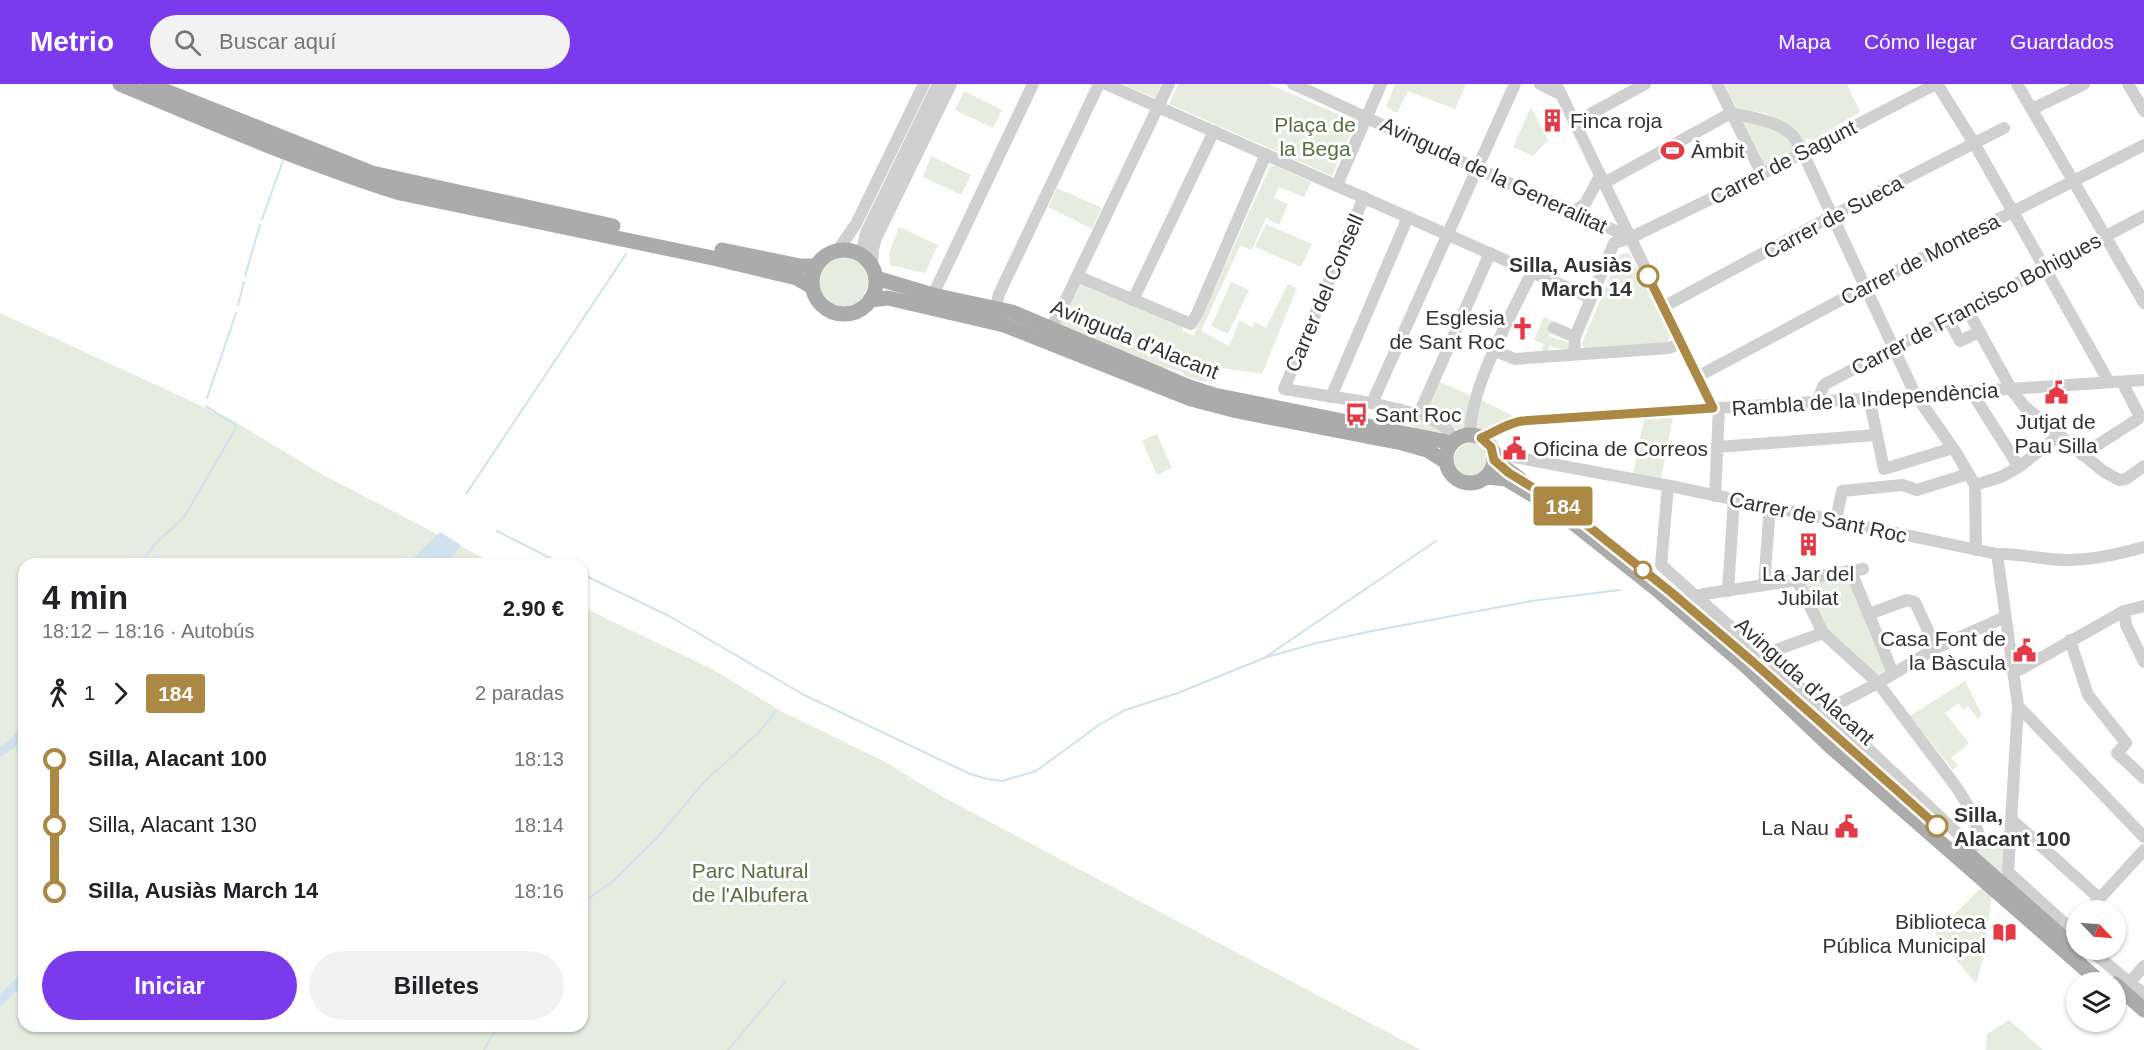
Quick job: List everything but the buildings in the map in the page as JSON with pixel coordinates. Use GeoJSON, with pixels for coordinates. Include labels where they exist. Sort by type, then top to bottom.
{"type":"FeatureCollection","features":[{"type":"Feature","properties":{"kind":"main road"},"geometry":{"type":"LineString","coordinates":[[120,84],[314,162],[400,193],[713,258],[797,278],[812,287]]}},
{"type":"Feature","properties":{"kind":"main road"},"geometry":{"type":"LineString","coordinates":[[148,84],[372,173],[752,256],[800,266],[816,266]]}},
{"type":"Feature","properties":{"kind":"main road"},"geometry":{"type":"LineString","coordinates":[[838,250],[856,252],[871,268],[875,290],[870,300],[863,308],[853,313],[831,312],[815,297],[812,276],[816,266],[824,257],[838,250]]}},
{"type":"Feature","properties":{"kind":"main road","name":"Avinguda d'Alacant"},"geometry":{"type":"LineString","coordinates":[[871,268],[933,295],[1012,312],[1189,387],[1214,395],[1453,442]]}},
{"type":"Feature","properties":{"kind":"main road","name":"Avinguda d'Alacant"},"geometry":{"type":"LineString","coordinates":[[870,300],[888,298],[1004,325],[1191,399],[1238,411],[1402,443],[1427,450],[1446,462]]}},
{"type":"Feature","properties":{"kind":"main road"},"geometry":{"type":"LineString","coordinates":[[1476,436],[1487,442],[1493,457],[1493,466],[1486,477],[1473,483],[1465,483],[1452,475],[1446,462],[1448,449],[1453,442],[1476,436]]}},
{"type":"Feature","properties":{"kind":"main road","name":"Avinguda d'Alacant"},"geometry":{"type":"LineString","coordinates":[[1493,457],[1509,473],[1563,506],[1682,601],[1970,850],[2066,940]]}},
{"type":"Feature","properties":{"kind":"main road","name":"Avinguda d'Alacant"},"geometry":{"type":"LineString","coordinates":[[1486,477],[1506,479],[1544,501],[1660,592],[1747,667],[1830,747],[2088,972]]}},
{"type":"Feature","properties":{"kind":"main road","name":"Avinguda d'Alacant"},"geometry":{"type":"LineString","coordinates":[[2090,960],[2105,972]]}},
{"type":"Feature","properties":{"kind":"main road","name":"Avinguda d'Alacant"},"geometry":{"type":"LineString","coordinates":[[2126,991],[2144,1010]]}},
{"type":"Feature","properties":{"kind":"main road"},"geometry":{"type":"LineString","coordinates":[[2126,1004],[2144,1020]]}},
{"type":"Feature","properties":{"kind":"street"},"geometry":{"type":"LineString","coordinates":[[838,250],[856,224],[924,84]]}},
{"type":"Feature","properties":{"kind":"street"},"geometry":{"type":"LineString","coordinates":[[871,268],[862,250],[866,233],[938,84]]}},
{"type":"Feature","properties":{"kind":"street"},"geometry":{"type":"LineString","coordinates":[[871,268],[876,238],[951,84]]}},
{"type":"Feature","properties":{"kind":"street"},"geometry":{"type":"LineString","coordinates":[[933,295],[1033,84]]}},
{"type":"Feature","properties":{"kind":"street"},"geometry":{"type":"LineString","coordinates":[[995,309],[999,294],[1099,84]]}},
{"type":"Feature","properties":{"kind":"street"},"geometry":{"type":"LineString","coordinates":[[1106,84],[1591,298]]}},
{"type":"Feature","properties":{"kind":"street"},"geometry":{"type":"LineString","coordinates":[[1050,328],[1057,318],[1168,84]]}},
{"type":"Feature","properties":{"kind":"street","name":"Avinguda de la Generalitat"},"geometry":{"type":"LineString","coordinates":[[1293,84],[1310,88],[1476,168],[1575,211],[1630,238]]}},
{"type":"Feature","properties":{"kind":"street"},"geometry":{"type":"LineString","coordinates":[[1337,185],[1381,84]]}},
{"type":"Feature","properties":{"kind":"street"},"geometry":{"type":"LineString","coordinates":[[1372,404],[1515,84]]}},
{"type":"Feature","properties":{"kind":"street"},"geometry":{"type":"LineString","coordinates":[[1540,84],[1558,89],[1697,377],[1716,408],[1718,447],[1715,495]]}},
{"type":"Feature","properties":{"kind":"street"},"geometry":{"type":"LineString","coordinates":[[1574,123],[1645,84]]}},
{"type":"Feature","properties":{"kind":"street"},"geometry":{"type":"LineString","coordinates":[[1717,84],[1762,174]]}},
{"type":"Feature","properties":{"kind":"street"},"geometry":{"type":"LineString","coordinates":[[1937,84],[1974,143],[2109,382]]}},
{"type":"Feature","properties":{"kind":"street","name":"Carrer de Sagunt"},"geometry":{"type":"LineString","coordinates":[[1574,354],[1575,337],[1614,243],[1630,238],[1762,174],[1937,84]]}},
{"type":"Feature","properties":{"kind":"street"},"geometry":{"type":"LineString","coordinates":[[2017,84],[2144,303]]}},
{"type":"Feature","properties":{"kind":"street"},"geometry":{"type":"LineString","coordinates":[[2032,109],[2084,84]]}},
{"type":"Feature","properties":{"kind":"street"},"geometry":{"type":"LineString","coordinates":[[2128,84],[2144,111]]}},
{"type":"Feature","properties":{"kind":"street"},"geometry":{"type":"LineString","coordinates":[[1575,211],[1585,204],[1602,180],[1731,113],[1769,122],[1792,136],[1803,153],[1915,394],[1953,448],[1971,480],[1976,550]]}},
{"type":"Feature","properties":{"kind":"street","name":"Carrer de Sueca"},"geometry":{"type":"LineString","coordinates":[[1663,307],[1832,216],[2004,128]]}},
{"type":"Feature","properties":{"kind":"street"},"geometry":{"type":"LineString","coordinates":[[1133,300],[1214,131]]}},
{"type":"Feature","properties":{"kind":"street","name":"Carrer de Montesa"},"geometry":{"type":"LineString","coordinates":[[1697,377],[1865,287],[2144,145]]}},
{"type":"Feature","properties":{"kind":"street"},"geometry":{"type":"LineString","coordinates":[[1077,276],[1193,323],[1266,154]]}},
{"type":"Feature","properties":{"kind":"street","name":"Carrer del Consell"},"geometry":{"type":"LineString","coordinates":[[1331,397],[1284,389],[1364,197]]}},
{"type":"Feature","properties":{"kind":"street","name":"Carrer de Francisco Bohigues"},"geometry":{"type":"LineString","coordinates":[[1817,401],[1824,385],[2144,216]]}},
{"type":"Feature","properties":{"kind":"street"},"geometry":{"type":"LineString","coordinates":[[1408,217],[1331,397],[1419,414],[1444,426],[1453,442]]}},
{"type":"Feature","properties":{"kind":"street"},"geometry":{"type":"LineString","coordinates":[[1419,414],[1490,253]]}},
{"type":"Feature","properties":{"kind":"street"},"geometry":{"type":"LineString","coordinates":[[1476,436],[1470,420],[1477,396],[1532,272]]}},
{"type":"Feature","properties":{"kind":"street"},"geometry":{"type":"LineString","coordinates":[[1967,309],[2011,390],[2024,406],[2082,455],[2119,480],[2126,479],[2144,466]]}},
{"type":"Feature","properties":{"kind":"street"},"geometry":{"type":"LineString","coordinates":[[1948,319],[1960,341],[1979,332]]}},
{"type":"Feature","properties":{"kind":"street"},"geometry":{"type":"LineString","coordinates":[[1554,328],[1575,337]]}},
{"type":"Feature","properties":{"kind":"street"},"geometry":{"type":"LineString","coordinates":[[1495,351],[1515,359],[1669,348],[1681,343]]}},
{"type":"Feature","properties":{"kind":"street","name":"Rambla de la Independència"},"geometry":{"type":"LineString","coordinates":[[1476,436],[1497,431],[1510,423],[1522,421],[2144,380]]}},
{"type":"Feature","properties":{"kind":"street"},"geometry":{"type":"LineString","coordinates":[[2082,455],[2138,419],[2139,415],[2122,381]]}},
{"type":"Feature","properties":{"kind":"street"},"geometry":{"type":"LineString","coordinates":[[1971,391],[1997,436],[2019,467]]}},
{"type":"Feature","properties":{"kind":"street"},"geometry":{"type":"LineString","coordinates":[[1869,397],[1884,469],[1953,448]]}},
{"type":"Feature","properties":{"kind":"street"},"geometry":{"type":"LineString","coordinates":[[1384,428],[1396,417],[1399,409]]}},
{"type":"Feature","properties":{"kind":"street"},"geometry":{"type":"LineString","coordinates":[[1718,447],[1876,435]]}},
{"type":"Feature","properties":{"kind":"street"},"geometry":{"type":"LineString","coordinates":[[1836,520],[1842,491],[1902,485],[1917,490],[2001,477],[2019,467],[2058,436]]}},
{"type":"Feature","properties":{"kind":"street","name":"Carrer de Sant Roc"},"geometry":{"type":"LineString","coordinates":[[1493,457],[1715,495],[1997,554],[2008,553],[2064,560],[2091,559],[2144,547]]}},
{"type":"Feature","properties":{"kind":"street","name":"Avinguda d'Alacant"},"geometry":{"type":"LineString","coordinates":[[1668,486],[1661,565],[1761,655],[1828,711],[1970,850]]}},
{"type":"Feature","properties":{"kind":"street"},"geometry":{"type":"LineString","coordinates":[[1728,591],[1734,499]]}},
{"type":"Feature","properties":{"kind":"street"},"geometry":{"type":"LineString","coordinates":[[1764,585],[1770,507]]}},
{"type":"Feature","properties":{"kind":"street"},"geometry":{"type":"LineString","coordinates":[[1997,554],[2018,706],[2008,872],[2009,904]]}},
{"type":"Feature","properties":{"kind":"street"},"geometry":{"type":"LineString","coordinates":[[1682,601],[1698,596],[1863,569]]}},
{"type":"Feature","properties":{"kind":"street"},"geometry":{"type":"LineString","coordinates":[[1848,571],[1852,574],[1893,673]]}},
{"type":"Feature","properties":{"kind":"street"},"geometry":{"type":"LineString","coordinates":[[1797,580],[1823,633],[1878,683],[1958,788],[1974,814],[1979,836],[1970,850]]}},
{"type":"Feature","properties":{"kind":"street"},"geometry":{"type":"LineString","coordinates":[[1869,614],[1907,600],[1915,602],[1936,648]]}},
{"type":"Feature","properties":{"kind":"street"},"geometry":{"type":"LineString","coordinates":[[2013,671],[2021,669],[2124,611],[2144,606]]}},
{"type":"Feature","properties":{"kind":"street"},"geometry":{"type":"LineString","coordinates":[[2124,611],[2126,625],[2144,662]]}},
{"type":"Feature","properties":{"kind":"street"},"geometry":{"type":"LineString","coordinates":[[1828,711],[1936,648],[2005,617]]}},
{"type":"Feature","properties":{"kind":"street"},"geometry":{"type":"LineString","coordinates":[[1761,655],[1823,633]]}},
{"type":"Feature","properties":{"kind":"street"},"geometry":{"type":"LineString","coordinates":[[2070,640],[2088,695],[2126,743],[2117,753],[2144,778]]}},
{"type":"Feature","properties":{"kind":"street"},"geometry":{"type":"LineString","coordinates":[[2018,706],[2144,837]]}},
{"type":"Feature","properties":{"kind":"street"},"geometry":{"type":"LineString","coordinates":[[2012,820],[2099,898],[2144,850]]}},
{"type":"Feature","properties":{"kind":"street"},"geometry":{"type":"LineString","coordinates":[[2008,872],[2066,924]]}},
{"type":"Feature","properties":{"kind":"street","name":"Avinguda d'Alacant"},"geometry":{"type":"LineString","coordinates":[[2099,960],[2109,972]]}},
{"type":"Feature","properties":{"kind":"street"},"geometry":{"type":"LineString","coordinates":[[2126,978],[2144,966]]}},
{"type":"Feature","properties":{"kind":"street","name":"Avinguda d'Alacant"},"geometry":{"type":"LineString","coordinates":[[2126,986],[2144,994]]}},
{"type":"Feature","properties":{"kind":"green space"},"geometry":{"type":"Polygon","coordinates":[[[1122,84],[1164,84],[1157,99],[1122,84]]]}},
{"type":"Feature","properties":{"kind":"green space","name":"Plaça de la Bega"},"geometry":{"type":"Polygon","coordinates":[[[1178,84],[1269,84],[1356,122],[1332,176],[1169,104],[1178,84]]]}},
{"type":"Feature","properties":{"kind":"green space"},"geometry":{"type":"Polygon","coordinates":[[[1395,84],[1466,84],[1455,109],[1408,91],[1397,113],[1386,107],[1395,84]]]}},
{"type":"Feature","properties":{"kind":"green space"},"geometry":{"type":"Polygon","coordinates":[[[1724,84],[1847,84],[1860,112],[1813,140],[1805,138],[1807,143],[1804,145],[1792,128],[1765,113],[1737,109],[1724,84]]]}},
{"type":"Feature","properties":{"kind":"green space"},"geometry":{"type":"Polygon","coordinates":[[[964,91],[1002,110],[993,128],[955,110],[964,91]]]}},
{"type":"Feature","properties":{"kind":"green space"},"geometry":{"type":"Polygon","coordinates":[[[1531,107],[1548,140],[1533,156],[1513,147],[1531,107]]]}},
{"type":"Feature","properties":{"kind":"green space"},"geometry":{"type":"Polygon","coordinates":[[[1738,118],[1763,124],[1791,139],[1796,154],[1764,170],[1738,118]]]}},
{"type":"Feature","properties":{"kind":"green space"},"geometry":{"type":"Polygon","coordinates":[[[931,156],[971,175],[961,195],[923,177],[931,156]]]}},
{"type":"Feature","properties":{"kind":"green space"},"geometry":{"type":"Polygon","coordinates":[[[1276,166],[1311,182],[1304,197],[1279,187],[1274,198],[1288,204],[1279,225],[1266,218],[1252,250],[1240,246],[1201,331],[1229,346],[1240,320],[1252,327],[1255,322],[1266,328],[1288,284],[1297,288],[1262,374],[1216,367],[1211,381],[1200,381],[1168,368],[1163,376],[1050,328],[1077,276],[1185,322],[1182,330],[1193,336],[1270,167],[1276,166]]]}},
{"type":"Feature","properties":{"kind":"green space"},"geometry":{"type":"Polygon","coordinates":[[[1057,188],[1102,208],[1092,229],[1048,207],[1057,188]]]}},
{"type":"Feature","properties":{"kind":"green space"},"geometry":{"type":"Polygon","coordinates":[[[1266,224],[1312,244],[1301,267],[1255,247],[1266,224]]]}},
{"type":"Feature","properties":{"kind":"green space"},"geometry":{"type":"Polygon","coordinates":[[[899,227],[938,245],[925,273],[890,265],[889,253],[899,227]]]}},
{"type":"Feature","properties":{"kind":"green space"},"geometry":{"type":"Polygon","coordinates":[[[1629,253],[1671,336],[1666,345],[1585,350],[1582,343],[1620,254],[1629,253]]]}},
{"type":"Feature","properties":{"kind":"green space"},"geometry":{"type":"Polygon","coordinates":[[[842,255],[852,257],[860,263],[866,271],[868,281],[866,291],[860,299],[852,305],[842,307],[832,305],[824,299],[818,291],[816,281],[818,271],[824,263],[832,257],[842,255]]]}},
{"type":"Feature","properties":{"kind":"green space"},"geometry":{"type":"Polygon","coordinates":[[[1231,282],[1249,290],[1228,334],[1211,326],[1231,282]]]}},
{"type":"Feature","properties":{"kind":"green space","name":"Parc Natural de l'Albufera"},"geometry":{"type":"Polygon","coordinates":[[[0,313],[232,420],[323,475],[483,558],[18,558],[18,1032],[588,1032],[588,610],[712,669],[783,712],[887,763],[941,796],[1421,1050],[0,1050],[0,313]]]}},
{"type":"Feature","properties":{"kind":"green space"},"geometry":{"type":"Polygon","coordinates":[[[1544,317],[1556,322],[1549,336],[1570,343],[1567,351],[1550,346],[1547,351],[1544,351],[1542,350],[1544,344],[1534,340],[1544,317]]]}},
{"type":"Feature","properties":{"kind":"green space"},"geometry":{"type":"Polygon","coordinates":[[[1436,380],[1470,395],[1465,428],[1454,429],[1426,410],[1436,380]]]}},
{"type":"Feature","properties":{"kind":"green space"},"geometry":{"type":"Polygon","coordinates":[[[1481,400],[1511,415],[1509,419],[1486,432],[1475,427],[1481,400]]]}},
{"type":"Feature","properties":{"kind":"green space"},"geometry":{"type":"Polygon","coordinates":[[[1674,411],[1660,485],[1632,479],[1645,413],[1674,411]]]}},
{"type":"Feature","properties":{"kind":"green space"},"geometry":{"type":"Polygon","coordinates":[[[1410,415],[1425,419],[1450,437],[1410,431],[1415,427],[1396,422],[1410,415]]]}},
{"type":"Feature","properties":{"kind":"green space"},"geometry":{"type":"Polygon","coordinates":[[[1157,434],[1172,468],[1157,475],[1142,441],[1157,434]]]}},
{"type":"Feature","properties":{"kind":"green space"},"geometry":{"type":"Polygon","coordinates":[[[1471,443],[1483,448],[1488,460],[1483,472],[1471,477],[1459,472],[1454,460],[1459,448],[1471,443]]]}},
{"type":"Feature","properties":{"kind":"green space"},"geometry":{"type":"Polygon","coordinates":[[[1843,574],[1848,578],[1888,668],[1886,672],[1879,675],[1870,673],[1831,636],[1805,586],[1843,574]]]}},
{"type":"Feature","properties":{"kind":"green space"},"geometry":{"type":"Polygon","coordinates":[[[1965,681],[1982,715],[1978,719],[1968,706],[1963,710],[1959,703],[1945,713],[1969,743],[1951,758],[1958,765],[1953,770],[1910,716],[1965,681]]]}},
{"type":"Feature","properties":{"kind":"green space"},"geometry":{"type":"Polygon","coordinates":[[[1981,839],[2006,840],[2004,871],[1999,873],[1970,851],[1981,839]]]}},
{"type":"Feature","properties":{"kind":"green space"},"geometry":{"type":"Polygon","coordinates":[[[1981,888],[1992,896],[1982,963],[1976,984],[1935,934],[1981,888]]]}},
{"type":"Feature","properties":{"kind":"green space"},"geometry":{"type":"Polygon","coordinates":[[[2009,1020],[2043,1050],[1986,1050],[1987,1034],[2009,1020]]]}},
{"type":"Feature","properties":{"kind":"water"},"geometry":{"type":"Polygon","coordinates":[[[440,532],[461,545],[452,558],[413,558],[440,532]]]}},
{"type":"Feature","properties":{"kind":"waterway"},"geometry":{"type":"LineString","coordinates":[[262,219],[283,161]]}},
{"type":"Feature","properties":{"kind":"waterway"},"geometry":{"type":"LineString","coordinates":[[245,276],[260,225]]}},
{"type":"Feature","properties":{"kind":"waterway"},"geometry":{"type":"LineString","coordinates":[[466,494],[626,254]]}},
{"type":"Feature","properties":{"kind":"waterway"},"geometry":{"type":"LineString","coordinates":[[238,305],[244,282]]}},
{"type":"Feature","properties":{"kind":"waterway"},"geometry":{"type":"LineString","coordinates":[[207,398],[236,313]]}},
{"type":"Feature","properties":{"kind":"waterway"},"geometry":{"type":"LineString","coordinates":[[145,558],[156,543],[184,517],[236,428],[236,425],[206,406]]}},
{"type":"Feature","properties":{"kind":"waterway"},"geometry":{"type":"LineString","coordinates":[[497,531],[550,558]]}},
{"type":"Feature","properties":{"kind":"waterway"},"geometry":{"type":"LineString","coordinates":[[588,577],[669,616],[804,695],[970,774],[1002,781],[1036,771],[1099,725],[1125,710],[1178,693],[1264,658],[1436,541]]}},
{"type":"Feature","properties":{"kind":"waterway"},"geometry":{"type":"LineString","coordinates":[[1267,657],[1367,632],[1531,601],[1620,590]]}},
{"type":"Feature","properties":{"kind":"waterway"},"geometry":{"type":"LineString","coordinates":[[588,899],[612,882],[656,839],[703,783],[758,733],[776,711]]}},
{"type":"Feature","properties":{"kind":"waterway"},"geometry":{"type":"LineString","coordinates":[[0,752],[18,737]]}},
{"type":"Feature","properties":{"kind":"waterway"},"geometry":{"type":"LineString","coordinates":[[728,1050],[785,982]]}},
{"type":"Feature","properties":{"kind":"waterway"},"geometry":{"type":"LineString","coordinates":[[0,1001],[18,983]]}},
{"type":"Feature","properties":{"kind":"waterway"},"geometry":{"type":"LineString","coordinates":[[484,1050],[494,1032]]}},
{"type":"Feature","properties":{"kind":"bus line","name":"184"},"geometry":{"type":"LineString","coordinates":[[1648,276],[1713,408],[1522,421],[1510,423],[1481,438],[1491,447],[1494,460],[1509,473],[1563,506],[1672,593],[1937,826]]}},
{"type":"Feature","properties":{"kind":"place","name":"Finca roja"},"geometry":{"type":"Point","coordinates":[1552,120]}},
{"type":"Feature","properties":{"kind":"place","name":"Àmbit"},"geometry":{"type":"Point","coordinates":[1673,150]}},
{"type":"Feature","properties":{"kind":"place","name":"Silla, Ausiàs March 14"},"geometry":{"type":"Point","coordinates":[1648,276]}},
{"type":"Feature","properties":{"kind":"place","name":"Esglesia de Sant Roc"},"geometry":{"type":"Point","coordinates":[1523,329]}},
{"type":"Feature","properties":{"kind":"place","name":"Jutjat de Pau Silla"},"geometry":{"type":"Point","coordinates":[2056,393]}},
{"type":"Feature","properties":{"kind":"place","name":"Sant Roc"},"geometry":{"type":"Point","coordinates":[1357,414]}},
{"type":"Feature","properties":{"kind":"place","name":"Oficina de Correos"},"geometry":{"type":"Point","coordinates":[1515,448]}},
{"type":"Feature","properties":{"kind":"place","name":"La Jar del Jubilat"},"geometry":{"type":"Point","coordinates":[1808,545]}},
{"type":"Feature","properties":{"kind":"place","name":"Casa Font de la Bàscula"},"geometry":{"type":"Point","coordinates":[2024,650]}},
{"type":"Feature","properties":{"kind":"place","name":"Silla, Alacant 100"},"geometry":{"type":"Point","coordinates":[1937,826]}},
{"type":"Feature","properties":{"kind":"place","name":"La Nau"},"geometry":{"type":"Point","coordinates":[1847,827]}},
{"type":"Feature","properties":{"kind":"place","name":"Biblioteca Pública Municipal"},"geometry":{"type":"Point","coordinates":[2004,933]}}]}
